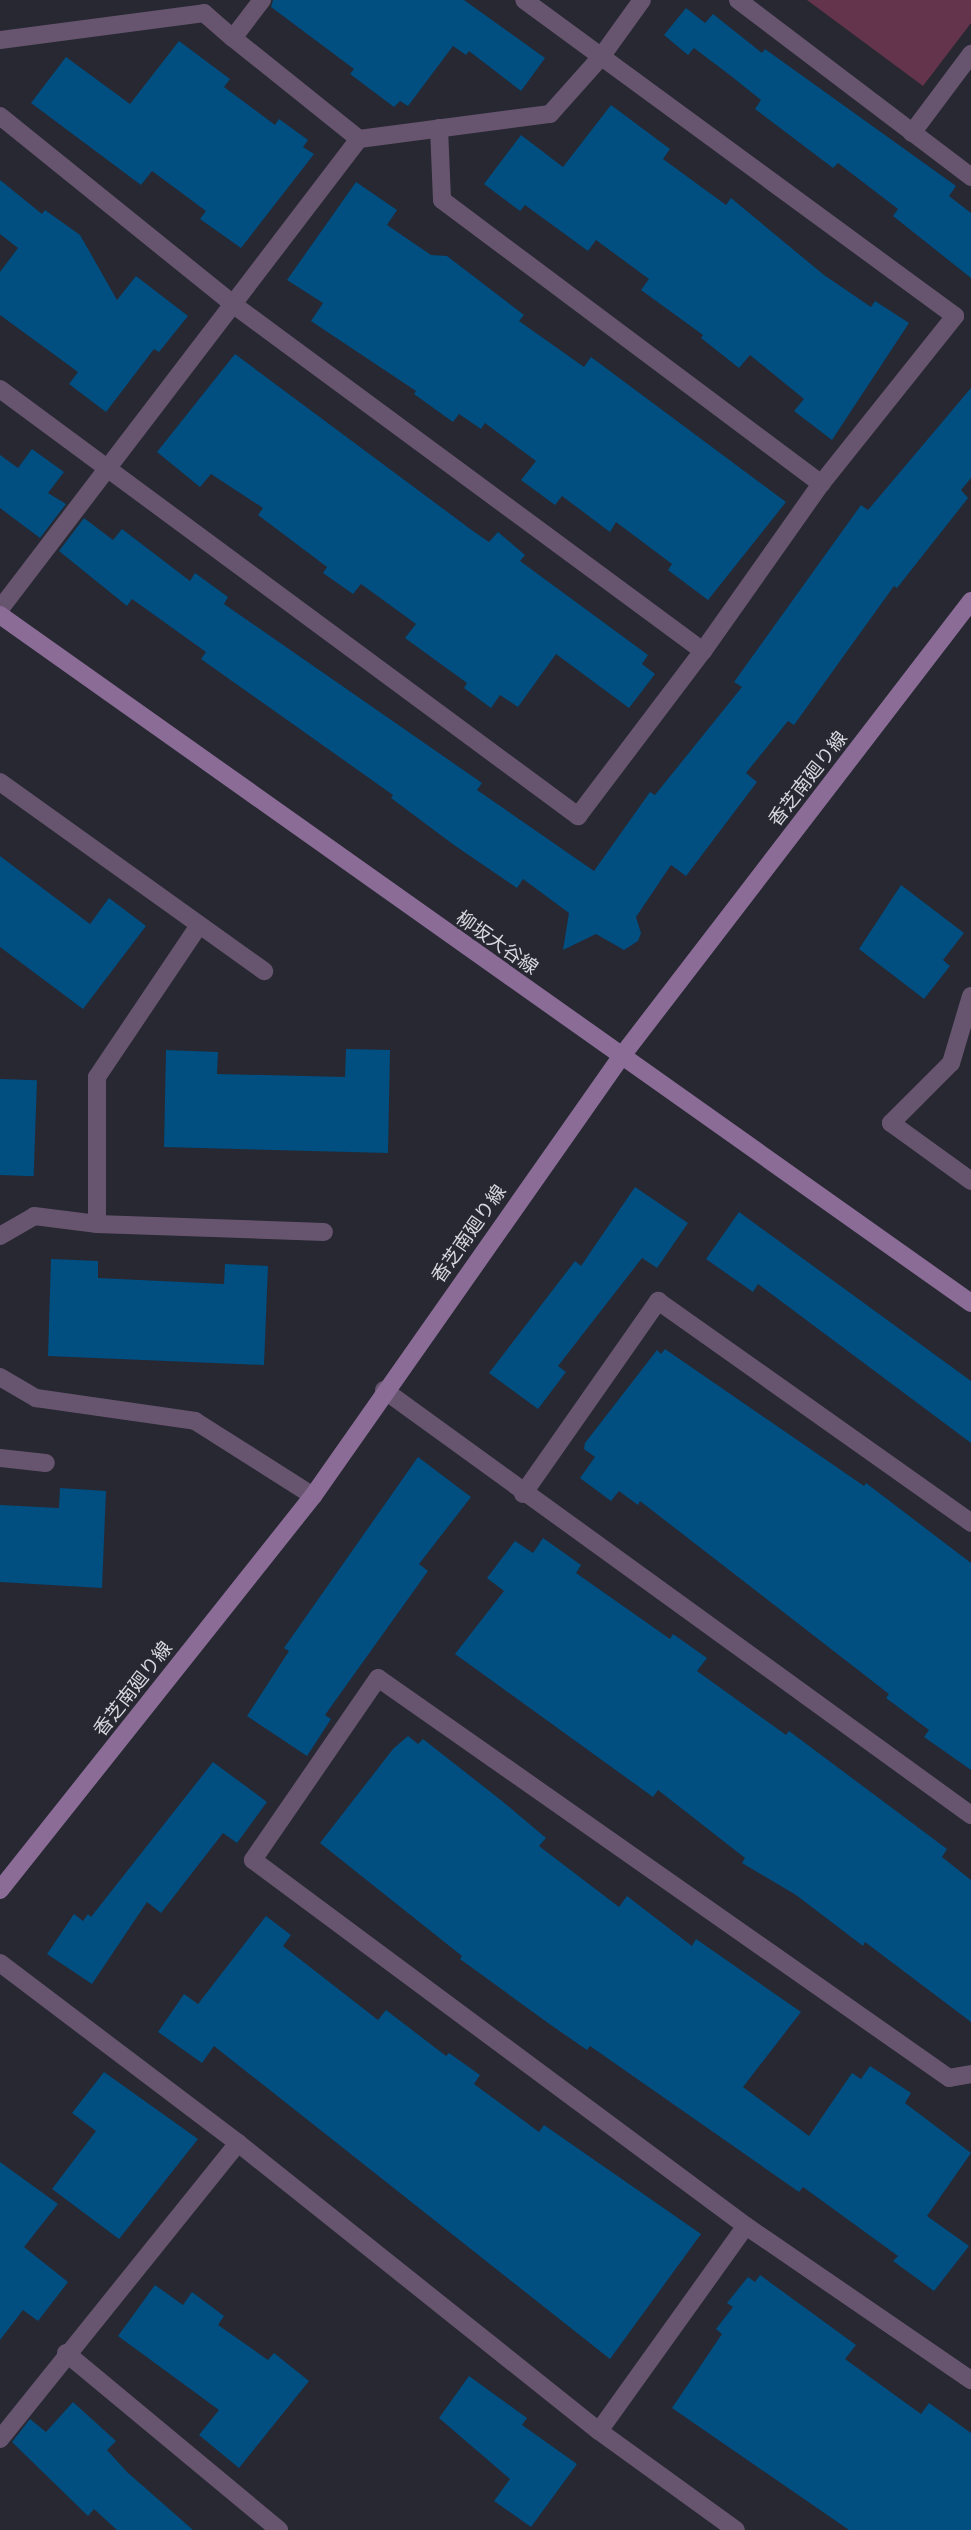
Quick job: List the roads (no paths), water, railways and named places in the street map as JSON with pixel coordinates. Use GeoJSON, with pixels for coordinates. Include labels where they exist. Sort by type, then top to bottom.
{"type":"FeatureCollection","features":[{"type":"Feature","properties":{"kind":"street"},"geometry":{"type":"LineString","coordinates":[[233,38],[262,0]]}},
{"type":"Feature","properties":{"kind":"street"},"geometry":{"type":"LineString","coordinates":[[0,389],[107,471],[578,816],[703,651],[821,484],[955,316],[524,0]]}},
{"type":"Feature","properties":{"kind":"street"},"geometry":{"type":"LineString","coordinates":[[0,609],[359,139],[550,114],[601,57],[642,0]]}},
{"type":"Feature","properties":{"kind":"street"},"geometry":{"type":"LineString","coordinates":[[738,0],[971,177]]}},
{"type":"Feature","properties":{"kind":"street"},"geometry":{"type":"LineString","coordinates":[[0,40],[204,13],[359,139]]}},
{"type":"Feature","properties":{"kind":"street"},"geometry":{"type":"LineString","coordinates":[[912,133],[971,54]]}},
{"type":"Feature","properties":{"kind":"street"},"geometry":{"type":"LineString","coordinates":[[0,116],[234,305],[703,651]]}},
{"type":"Feature","properties":{"kind":"street"},"geometry":{"type":"LineString","coordinates":[[439,128],[442,200],[821,484]]}},
{"type":"Feature","properties":{"kind":"street","name":"香芝南廻り線"},"geometry":{"type":"LineString","coordinates":[[0,1890],[313,1496],[384,1390],[621,1057],[971,601]]}},
{"type":"Feature","properties":{"kind":"street","name":"柳坂大谷線"},"geometry":{"type":"LineString","coordinates":[[0,615],[971,1303]]}},
{"type":"Feature","properties":{"kind":"street"},"geometry":{"type":"LineString","coordinates":[[0,782],[197,928],[264,971]]}},
{"type":"Feature","properties":{"kind":"street"},"geometry":{"type":"LineString","coordinates":[[97,1224],[97,1077],[197,928]]}},
{"type":"Feature","properties":{"kind":"street"},"geometry":{"type":"LineString","coordinates":[[971,996],[951,1063],[891,1123],[971,1181]]}},
{"type":"Feature","properties":{"kind":"street"},"geometry":{"type":"LineString","coordinates":[[0,1236],[34,1216],[97,1224],[324,1232]]}},
{"type":"Feature","properties":{"kind":"street"},"geometry":{"type":"LineString","coordinates":[[523,1494],[658,1301],[971,1524]]}},
{"type":"Feature","properties":{"kind":"street"},"geometry":{"type":"LineString","coordinates":[[0,1377],[36,1398],[195,1421],[313,1496]]}},
{"type":"Feature","properties":{"kind":"street"},"geometry":{"type":"LineString","coordinates":[[384,1390],[523,1494],[971,1815]]}},
{"type":"Feature","properties":{"kind":"street"},"geometry":{"type":"LineString","coordinates":[[0,1458],[46,1463]]}},
{"type":"Feature","properties":{"kind":"street"},"geometry":{"type":"LineString","coordinates":[[971,2074],[949,2078],[378,1678],[253,1860],[746,2226],[971,2380]]}},
{"type":"Feature","properties":{"kind":"street"},"geometry":{"type":"LineString","coordinates":[[0,1963],[238,2143],[599,2431],[736,2530]]}},
{"type":"Feature","properties":{"kind":"street"},"geometry":{"type":"LineString","coordinates":[[0,2439],[66,2353],[238,2143]]}},
{"type":"Feature","properties":{"kind":"street"},"geometry":{"type":"LineString","coordinates":[[599,2431],[746,2226]]}},
{"type":"Feature","properties":{"kind":"street"},"geometry":{"type":"LineString","coordinates":[[66,2353],[279,2530]]}}]}
